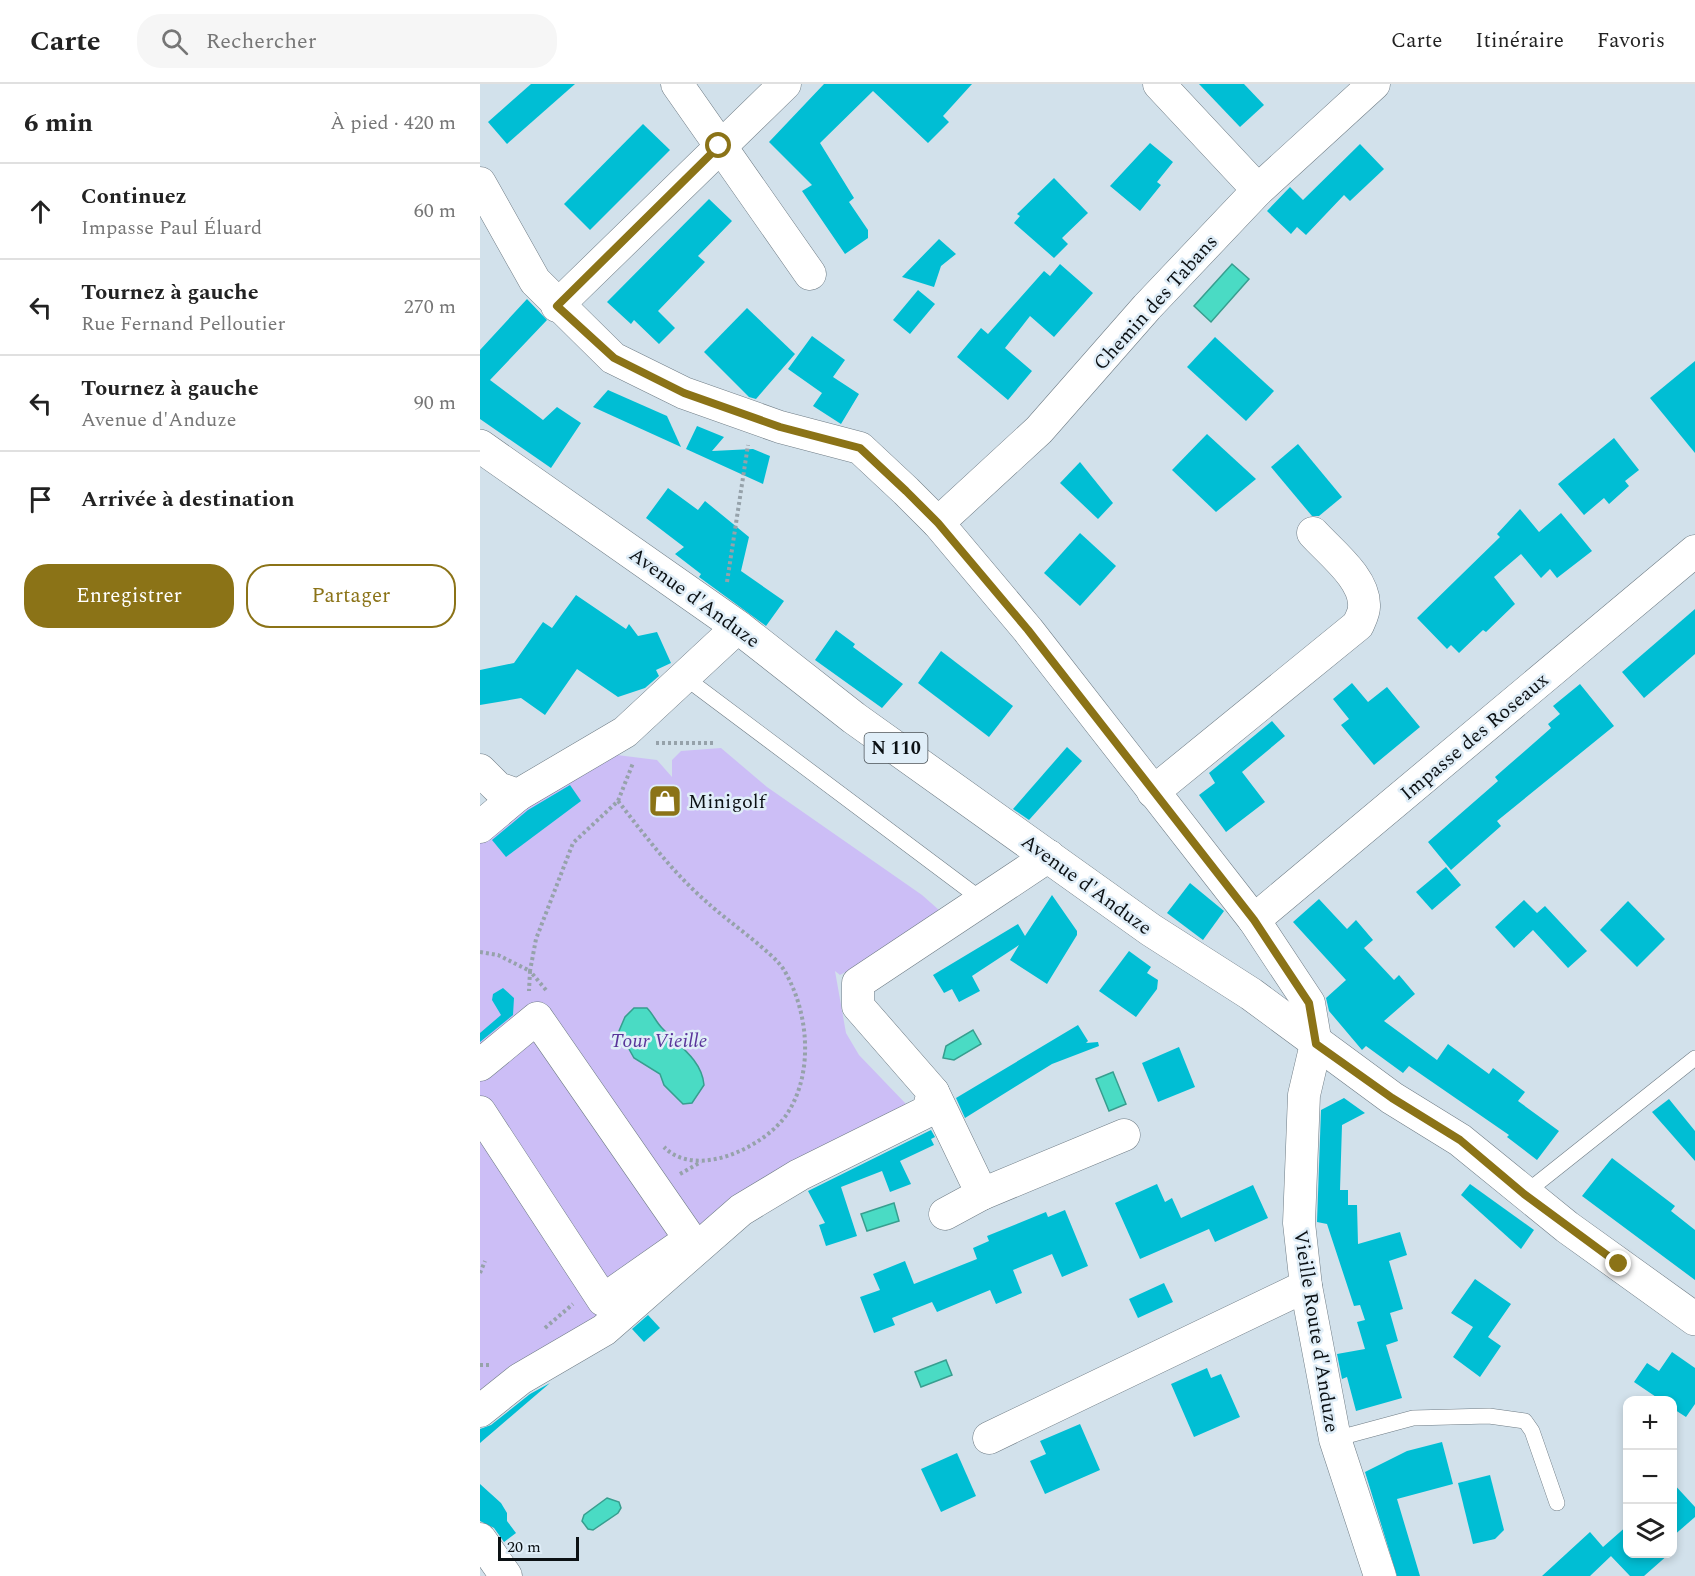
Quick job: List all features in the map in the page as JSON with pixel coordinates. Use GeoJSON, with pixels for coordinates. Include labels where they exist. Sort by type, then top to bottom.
{"type":"FeatureCollection","features":[{"type":"Feature","properties":{"kind":"main road","name":"Avenue d'Anduze"},"geometry":{"type":"LineString","coordinates":[[480,446],[730,621],[854,718],[1151,930],[1251,994],[1392,1098],[1460,1140],[1524,1194],[1695,1319]]}},
{"type":"Feature","properties":{"kind":"street"},"geometry":{"type":"LineString","coordinates":[[677,84],[810,274]]}},
{"type":"Feature","properties":{"kind":"street"},"geometry":{"type":"LineString","coordinates":[[557,306],[784,84]]}},
{"type":"Feature","properties":{"kind":"street"},"geometry":{"type":"LineString","coordinates":[[1160,84],[1258,190]]}},
{"type":"Feature","properties":{"kind":"street","name":"Chemin des Tabans"},"geometry":{"type":"LineString","coordinates":[[938,523],[1039,430],[1147,308],[1258,190],[1374,84]]}},
{"type":"Feature","properties":{"kind":"street"},"geometry":{"type":"LineString","coordinates":[[480,183],[535,281],[557,306],[614,358],[684,393],[760,420],[860,448],[938,523],[1028,630],[1254,920],[1309,1003],[1316,1044]]}},
{"type":"Feature","properties":{"kind":"street"},"geometry":{"type":"LineString","coordinates":[[1153,792],[1358,626],[1364,608],[1362,592],[1351,575],[1313,533]]}},
{"type":"Feature","properties":{"kind":"street","name":"Impasse des Roseaux"},"geometry":{"type":"LineString","coordinates":[[1254,920],[1695,551]]}},
{"type":"Feature","properties":{"kind":"street"},"geometry":{"type":"LineString","coordinates":[[480,827],[518,795],[625,732],[639,729],[730,621]]}},
{"type":"Feature","properties":{"kind":"street"},"geometry":{"type":"LineString","coordinates":[[480,770],[498,788],[518,795]]}},
{"type":"Feature","properties":{"kind":"street"},"geometry":{"type":"LineString","coordinates":[[982,1194],[933,1092],[858,1006],[858,983],[1049,856]]}},
{"type":"Feature","properties":{"kind":"street"},"geometry":{"type":"LineString","coordinates":[[480,1065],[537,1018],[690,1239],[603,1300],[480,1112]]}},
{"type":"Feature","properties":{"kind":"street","name":"Vieille Route d'Anduze"},"geometry":{"type":"LineString","coordinates":[[1316,1044],[1304,1095],[1299,1223],[1306,1286],[1335,1439],[1380,1576]]}},
{"type":"Feature","properties":{"kind":"street"},"geometry":{"type":"LineString","coordinates":[[480,1411],[520,1379],[604,1330],[741,1210],[799,1175],[928,1111],[933,1092]]}},
{"type":"Feature","properties":{"kind":"street"},"geometry":{"type":"LineString","coordinates":[[945,1214],[982,1194],[1124,1135]]}},
{"type":"Feature","properties":{"kind":"street"},"geometry":{"type":"LineString","coordinates":[[989,1438],[1306,1286]]}},
{"type":"Feature","properties":{"kind":"street"},"geometry":{"type":"LineString","coordinates":[[480,1539],[506,1576]]}},
{"type":"Feature","properties":{"kind":"lane"},"geometry":{"type":"LineString","coordinates":[[683,676],[982,900]]}},
{"type":"Feature","properties":{"kind":"lane"},"geometry":{"type":"LineString","coordinates":[[1524,1194],[1695,1058]]}},
{"type":"Feature","properties":{"kind":"lane"},"geometry":{"type":"LineString","coordinates":[[1335,1439],[1413,1418],[1489,1416],[1525,1421],[1532,1431],[1557,1503]]}},
{"type":"Feature","properties":{"kind":"path"},"geometry":{"type":"LineString","coordinates":[[730,621],[747,448],[760,420]]}},
{"type":"Feature","properties":{"kind":"path"},"geometry":{"type":"LineString","coordinates":[[530,971],[536,939],[573,843],[618,801],[639,729],[716,743]]}},
{"type":"Feature","properties":{"kind":"path"},"geometry":{"type":"LineString","coordinates":[[618,801],[661,856],[706,903],[784,969],[805,1029],[804,1069],[798,1090],[786,1115],[758,1140],[727,1156],[701,1162],[684,1160],[662,1144]]}},
{"type":"Feature","properties":{"kind":"path"},"geometry":{"type":"LineString","coordinates":[[480,952],[498,955],[530,971],[550,996]]}},
{"type":"Feature","properties":{"kind":"path"},"geometry":{"type":"LineString","coordinates":[[480,1273],[485,1261]]}},
{"type":"Feature","properties":{"kind":"path"},"geometry":{"type":"LineString","coordinates":[[541,1331],[594,1286]]}},
{"type":"Feature","properties":{"kind":"path"},"geometry":{"type":"LineString","coordinates":[[480,1365],[493,1365],[502,1359]]}},
{"type":"Feature","properties":{"kind":"green space","name":"Tour Vieille"},"geometry":{"type":"Polygon","coordinates":[[[721,748],[767,787],[922,895],[939,910],[904,938],[879,953],[840,975],[835,971],[846,1033],[859,1055],[906,1104],[578,1338],[480,1400],[480,839],[510,816],[609,754],[657,760],[672,777],[672,760],[681,751],[721,748]]]}},
{"type":"Feature","properties":{"kind":"shaded area"},"geometry":{"type":"Polygon","coordinates":[[[1232,264],[1249,279],[1211,322],[1194,306],[1232,264]]]}},
{"type":"Feature","properties":{"kind":"shaded area"},"geometry":{"type":"Polygon","coordinates":[[[634,1008],[647,1008],[660,1026],[699,1068],[704,1085],[692,1103],[683,1104],[664,1085],[660,1074],[634,1058],[619,1031],[625,1017],[634,1008]]]}},
{"type":"Feature","properties":{"kind":"shaded area"},"geometry":{"type":"Polygon","coordinates":[[[973,1030],[981,1044],[954,1060],[943,1058],[946,1046],[973,1030]]]}},
{"type":"Feature","properties":{"kind":"shaded area"},"geometry":{"type":"Polygon","coordinates":[[[1113,1072],[1126,1104],[1109,1111],[1096,1079],[1113,1072]]]}},
{"type":"Feature","properties":{"kind":"shaded area"},"geometry":{"type":"Polygon","coordinates":[[[894,1203],[899,1221],[867,1231],[861,1214],[894,1203]]]}},
{"type":"Feature","properties":{"kind":"shaded area"},"geometry":{"type":"Polygon","coordinates":[[[946,1360],[952,1375],[921,1387],[915,1372],[946,1360]]]}},
{"type":"Feature","properties":{"kind":"shaded area"},"geometry":{"type":"Polygon","coordinates":[[[607,1498],[619,1502],[621,1508],[618,1513],[593,1530],[588,1529],[582,1521],[584,1515],[607,1498]]]}},
{"type":"Feature","properties":{"kind":"building"},"geometry":{"type":"Polygon","coordinates":[[[531,84],[575,84],[507,144],[488,122],[531,84]]]}},
{"type":"Feature","properties":{"kind":"building"},"geometry":{"type":"Polygon","coordinates":[[[824,84],[972,84],[943,116],[949,122],[928,143],[873,91],[820,143],[854,198],[849,202],[868,230],[868,238],[845,254],[802,191],[812,185],[769,142],[824,84]]]}},
{"type":"Feature","properties":{"kind":"building"},"geometry":{"type":"Polygon","coordinates":[[[1199,84],[1244,84],[1264,105],[1240,127],[1199,84]]]}},
{"type":"Feature","properties":{"kind":"building"},"geometry":{"type":"Polygon","coordinates":[[[643,124],[670,150],[590,230],[564,204],[643,124]]]}},
{"type":"Feature","properties":{"kind":"building"},"geometry":{"type":"Polygon","coordinates":[[[1150,143],[1173,162],[1157,182],[1161,185],[1140,211],[1110,186],[1150,143]]]}},
{"type":"Feature","properties":{"kind":"building"},"geometry":{"type":"Polygon","coordinates":[[[1360,144],[1384,169],[1350,201],[1344,195],[1306,235],[1297,227],[1291,234],[1267,211],[1290,187],[1303,200],[1360,144]]]}},
{"type":"Feature","properties":{"kind":"building"},"geometry":{"type":"Polygon","coordinates":[[[1054,178],[1088,213],[1062,238],[1068,244],[1054,258],[1014,223],[1020,216],[1017,214],[1054,178]]]}},
{"type":"Feature","properties":{"kind":"building"},"geometry":{"type":"Polygon","coordinates":[[[709,199],[732,221],[698,256],[705,262],[658,311],[675,328],[659,344],[634,320],[631,324],[607,302],[709,199]]]}},
{"type":"Feature","properties":{"kind":"building"},"geometry":{"type":"Polygon","coordinates":[[[939,239],[956,254],[941,266],[934,287],[902,277],[939,239]]]}},
{"type":"Feature","properties":{"kind":"building"},"geometry":{"type":"Polygon","coordinates":[[[1060,264],[1093,293],[1054,337],[1030,316],[1005,348],[1032,371],[1008,400],[957,357],[981,328],[988,334],[1044,271],[1050,276],[1060,264]]]}},
{"type":"Feature","properties":{"kind":"building"},"geometry":{"type":"Polygon","coordinates":[[[918,290],[935,304],[910,334],[893,320],[918,290]]]}},
{"type":"Feature","properties":{"kind":"building"},"geometry":{"type":"Polygon","coordinates":[[[527,299],[547,320],[490,380],[543,420],[557,407],[581,423],[551,468],[480,419],[480,350],[527,299]]]}},
{"type":"Feature","properties":{"kind":"building"},"geometry":{"type":"Polygon","coordinates":[[[747,308],[795,354],[756,399],[749,397],[704,352],[747,308]]]}},
{"type":"Feature","properties":{"kind":"building"},"geometry":{"type":"Polygon","coordinates":[[[812,336],[845,360],[833,377],[859,394],[841,424],[813,406],[822,393],[788,369],[812,336]]]}},
{"type":"Feature","properties":{"kind":"building"},"geometry":{"type":"Polygon","coordinates":[[[1215,337],[1274,391],[1246,421],[1187,367],[1215,337]]]}},
{"type":"Feature","properties":{"kind":"building"},"geometry":{"type":"Polygon","coordinates":[[[1695,361],[1695,453],[1650,398],[1695,361]]]}},
{"type":"Feature","properties":{"kind":"building"},"geometry":{"type":"Polygon","coordinates":[[[608,390],[667,416],[681,447],[593,407],[608,390]]]}},
{"type":"Feature","properties":{"kind":"building"},"geometry":{"type":"Polygon","coordinates":[[[697,426],[724,437],[712,451],[753,449],[770,456],[763,484],[686,449],[697,426]]]}},
{"type":"Feature","properties":{"kind":"building"},"geometry":{"type":"Polygon","coordinates":[[[1207,434],[1256,479],[1216,512],[1172,470],[1207,434]]]}},
{"type":"Feature","properties":{"kind":"building"},"geometry":{"type":"Polygon","coordinates":[[[1614,438],[1639,470],[1625,481],[1629,486],[1609,504],[1604,498],[1584,515],[1558,484],[1614,438]]]}},
{"type":"Feature","properties":{"kind":"building"},"geometry":{"type":"Polygon","coordinates":[[[1298,444],[1342,497],[1319,516],[1312,516],[1271,467],[1298,444]]]}},
{"type":"Feature","properties":{"kind":"building"},"geometry":{"type":"Polygon","coordinates":[[[1080,462],[1113,503],[1098,519],[1060,483],[1080,462]]]}},
{"type":"Feature","properties":{"kind":"building"},"geometry":{"type":"Polygon","coordinates":[[[668,488],[698,510],[705,501],[749,537],[741,571],[784,601],[766,626],[699,577],[701,574],[675,554],[684,547],[646,518],[668,488]]]}},
{"type":"Feature","properties":{"kind":"building"},"geometry":{"type":"Polygon","coordinates":[[[1520,509],[1539,532],[1561,513],[1592,551],[1557,578],[1550,569],[1541,578],[1521,554],[1494,577],[1515,604],[1486,632],[1483,630],[1459,653],[1451,645],[1447,649],[1417,618],[1500,537],[1497,534],[1520,509]]]}},
{"type":"Feature","properties":{"kind":"building"},"geometry":{"type":"Polygon","coordinates":[[[1080,533],[1116,566],[1080,606],[1044,573],[1080,533]]]}},
{"type":"Feature","properties":{"kind":"building"},"geometry":{"type":"Polygon","coordinates":[[[576,595],[626,629],[629,624],[638,636],[657,632],[671,663],[656,670],[659,676],[645,688],[618,697],[577,669],[545,715],[521,698],[480,705],[480,670],[514,663],[543,622],[552,628],[576,595]]]}},
{"type":"Feature","properties":{"kind":"building"},"geometry":{"type":"Polygon","coordinates":[[[1695,609],[1695,654],[1644,698],[1622,672],[1695,609]]]}},
{"type":"Feature","properties":{"kind":"building"},"geometry":{"type":"Polygon","coordinates":[[[836,630],[855,644],[853,647],[903,684],[882,708],[815,660],[836,630]]]}},
{"type":"Feature","properties":{"kind":"building"},"geometry":{"type":"Polygon","coordinates":[[[941,651],[1013,706],[989,737],[918,683],[941,651]]]}},
{"type":"Feature","properties":{"kind":"building"},"geometry":{"type":"Polygon","coordinates":[[[1352,683],[1368,702],[1387,687],[1420,727],[1374,765],[1341,725],[1349,719],[1333,699],[1352,683]]]}},
{"type":"Feature","properties":{"kind":"building"},"geometry":{"type":"Polygon","coordinates":[[[1580,684],[1614,726],[1497,821],[1501,826],[1451,870],[1428,842],[1498,781],[1495,777],[1551,728],[1548,724],[1560,714],[1553,706],[1580,684]]]}},
{"type":"Feature","properties":{"kind":"building"},"geometry":{"type":"Polygon","coordinates":[[[1272,721],[1285,736],[1242,772],[1265,802],[1226,832],[1199,795],[1215,783],[1209,773],[1272,721]]]}},
{"type":"Feature","properties":{"kind":"building"},"geometry":{"type":"Polygon","coordinates":[[[1067,747],[1082,761],[1029,820],[1013,809],[1067,747]]]}},
{"type":"Feature","properties":{"kind":"building"},"geometry":{"type":"Polygon","coordinates":[[[570,785],[581,801],[506,857],[492,840],[528,810],[570,785]]]}},
{"type":"Feature","properties":{"kind":"building"},"geometry":{"type":"Polygon","coordinates":[[[1446,867],[1461,885],[1432,910],[1416,892],[1446,867]]]}},
{"type":"Feature","properties":{"kind":"building"},"geometry":{"type":"Polygon","coordinates":[[[1190,883],[1224,911],[1203,940],[1167,913],[1190,883]]]}},
{"type":"Feature","properties":{"kind":"building"},"geometry":{"type":"Polygon","coordinates":[[[1052,895],[1077,931],[1077,935],[1047,984],[1010,960],[1019,945],[972,976],[980,991],[959,1002],[952,989],[944,993],[933,975],[1018,924],[1025,936],[1052,895]]]}},
{"type":"Feature","properties":{"kind":"building"},"geometry":{"type":"Polygon","coordinates":[[[1319,899],[1347,929],[1356,920],[1373,940],[1364,948],[1394,980],[1399,975],[1415,994],[1384,1021],[1437,1060],[1448,1044],[1489,1074],[1493,1068],[1525,1092],[1518,1101],[1559,1131],[1537,1160],[1507,1137],[1509,1135],[1409,1066],[1403,1073],[1366,1046],[1362,1050],[1329,1011],[1326,998],[1346,980],[1293,922],[1319,899]]]}},
{"type":"Feature","properties":{"kind":"building"},"geometry":{"type":"Polygon","coordinates":[[[1524,900],[1537,913],[1545,906],[1587,951],[1568,968],[1533,930],[1514,948],[1495,927],[1524,900]]]}},
{"type":"Feature","properties":{"kind":"building"},"geometry":{"type":"Polygon","coordinates":[[[1628,901],[1665,939],[1637,967],[1600,930],[1628,901]]]}},
{"type":"Feature","properties":{"kind":"building"},"geometry":{"type":"Polygon","coordinates":[[[1129,951],[1151,967],[1147,973],[1158,980],[1157,989],[1136,1017],[1099,991],[1129,951]]]}},
{"type":"Feature","properties":{"kind":"building"},"geometry":{"type":"Polygon","coordinates":[[[503,988],[514,998],[513,1015],[480,1042],[480,1033],[501,1015],[492,1000],[493,994],[503,988]]]}},
{"type":"Feature","properties":{"kind":"building"},"geometry":{"type":"Polygon","coordinates":[[[1078,1025],[1088,1041],[1086,1043],[1098,1042],[1099,1046],[1052,1064],[965,1118],[956,1098],[1078,1025]]]}},
{"type":"Feature","properties":{"kind":"building"},"geometry":{"type":"Polygon","coordinates":[[[1179,1047],[1195,1087],[1158,1102],[1142,1063],[1179,1047]]]}},
{"type":"Feature","properties":{"kind":"building"},"geometry":{"type":"Polygon","coordinates":[[[1344,1098],[1365,1113],[1342,1125],[1340,1190],[1348,1190],[1348,1205],[1357,1205],[1358,1244],[1400,1232],[1407,1255],[1389,1261],[1403,1309],[1390,1313],[1398,1341],[1386,1345],[1402,1398],[1356,1411],[1347,1377],[1342,1379],[1337,1354],[1365,1349],[1357,1322],[1365,1320],[1360,1305],[1354,1306],[1327,1224],[1317,1222],[1321,1110],[1344,1098]]]}},
{"type":"Feature","properties":{"kind":"building"},"geometry":{"type":"Polygon","coordinates":[[[1669,1099],[1695,1131],[1695,1161],[1652,1112],[1669,1099]]]}},
{"type":"Feature","properties":{"kind":"building"},"geometry":{"type":"Polygon","coordinates":[[[931,1130],[935,1137],[931,1139],[934,1145],[900,1161],[911,1184],[890,1192],[882,1171],[841,1187],[857,1236],[826,1246],[819,1225],[825,1223],[808,1191],[931,1130]]]}},
{"type":"Feature","properties":{"kind":"building"},"geometry":{"type":"Polygon","coordinates":[[[1612,1158],[1675,1206],[1671,1211],[1695,1230],[1695,1280],[1582,1196],[1612,1158]]]}},
{"type":"Feature","properties":{"kind":"building"},"geometry":{"type":"Polygon","coordinates":[[[1157,1184],[1165,1202],[1172,1198],[1181,1218],[1253,1185],[1268,1218],[1215,1242],[1209,1229],[1140,1259],[1115,1203],[1157,1184]]]}},
{"type":"Feature","properties":{"kind":"building"},"geometry":{"type":"Polygon","coordinates":[[[1470,1184],[1534,1230],[1521,1249],[1461,1195],[1470,1184]]]}},
{"type":"Feature","properties":{"kind":"building"},"geometry":{"type":"Polygon","coordinates":[[[1065,1210],[1088,1266],[1062,1277],[1052,1254],[1013,1270],[1022,1293],[996,1304],[990,1290],[937,1312],[932,1302],[892,1318],[895,1325],[874,1333],[860,1297],[880,1290],[873,1274],[905,1261],[914,1284],[977,1259],[973,1248],[989,1241],[987,1236],[1046,1212],[1048,1217],[1065,1210]]]}},
{"type":"Feature","properties":{"kind":"building"},"geometry":{"type":"Polygon","coordinates":[[[1475,1279],[1511,1304],[1488,1337],[1501,1346],[1480,1377],[1453,1357],[1473,1327],[1451,1313],[1475,1279]]]}},
{"type":"Feature","properties":{"kind":"building"},"geometry":{"type":"Polygon","coordinates":[[[1164,1283],[1173,1302],[1138,1318],[1129,1299],[1164,1283]]]}},
{"type":"Feature","properties":{"kind":"building"},"geometry":{"type":"Polygon","coordinates":[[[648,1315],[660,1328],[644,1342],[632,1329],[648,1315]]]}},
{"type":"Feature","properties":{"kind":"building"},"geometry":{"type":"Polygon","coordinates":[[[1672,1352],[1695,1368],[1695,1404],[1686,1417],[1677,1411],[1677,1396],[1655,1396],[1634,1382],[1647,1363],[1659,1371],[1672,1352]]]}},
{"type":"Feature","properties":{"kind":"building"},"geometry":{"type":"Polygon","coordinates":[[[1207,1368],[1211,1378],[1221,1374],[1240,1417],[1194,1437],[1171,1384],[1207,1368]]]}},
{"type":"Feature","properties":{"kind":"building"},"geometry":{"type":"Polygon","coordinates":[[[550,1383],[480,1443],[480,1429],[491,1425],[530,1394],[550,1383]]]}},
{"type":"Feature","properties":{"kind":"building"},"geometry":{"type":"Polygon","coordinates":[[[1080,1424],[1100,1470],[1045,1494],[1030,1461],[1046,1454],[1040,1441],[1080,1424]]]}},
{"type":"Feature","properties":{"kind":"building"},"geometry":{"type":"Polygon","coordinates":[[[1442,1442],[1453,1484],[1397,1499],[1420,1576],[1397,1576],[1365,1472],[1407,1451],[1442,1442]]]}},
{"type":"Feature","properties":{"kind":"building"},"geometry":{"type":"Polygon","coordinates":[[[957,1453],[976,1496],[941,1512],[921,1469],[957,1453]]]}},
{"type":"Feature","properties":{"kind":"building"},"geometry":{"type":"Polygon","coordinates":[[[1490,1475],[1504,1530],[1495,1539],[1473,1544],[1458,1483],[1490,1475]]]}},
{"type":"Feature","properties":{"kind":"building"},"geometry":{"type":"Polygon","coordinates":[[[480,1484],[501,1503],[507,1513],[507,1521],[516,1533],[504,1542],[494,1528],[480,1521],[480,1484]]]}},
{"type":"Feature","properties":{"kind":"building"},"geometry":{"type":"Polygon","coordinates":[[[1677,1487],[1695,1507],[1695,1517],[1677,1533],[1677,1487]]]}},
{"type":"Feature","properties":{"kind":"building"},"geometry":{"type":"Polygon","coordinates":[[[1623,1529],[1623,1558],[1664,1558],[1644,1576],[1630,1576],[1611,1556],[1590,1576],[1542,1576],[1590,1532],[1603,1547],[1623,1529]]]}},
{"type":"Feature","properties":{"kind":"place","name":"Minigolf"},"geometry":{"type":"Point","coordinates":[665,801]}},
{"type":"Feature","properties":{"kind":"route"},"geometry":{"type":"LineString","coordinates":[[719,146],[557,306],[614,358],[684,393],[780,427],[860,448],[938,523],[1028,630],[1254,920],[1309,1003],[1316,1044],[1392,1098],[1460,1140],[1524,1194],[1619,1264]]}}]}
